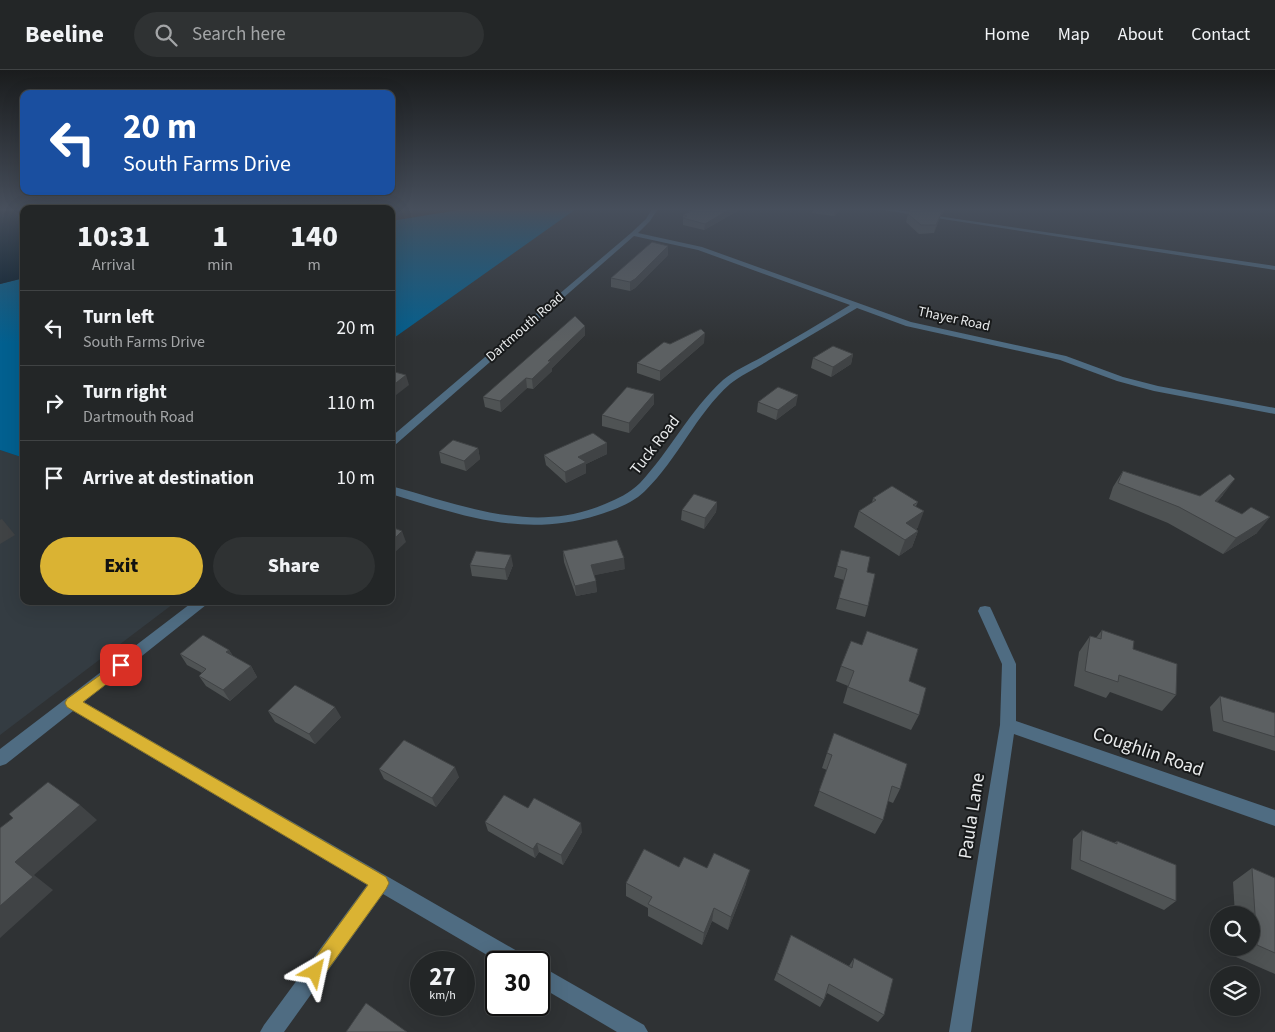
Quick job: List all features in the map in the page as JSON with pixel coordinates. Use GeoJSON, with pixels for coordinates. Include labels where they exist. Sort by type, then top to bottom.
{"type":"FeatureCollection","features":[{"type":"Feature","properties":{"kind":"street","name":"Dartmouth Road"},"geometry":{"type":"LineString","coordinates":[[395,440],[610,254]]}},
{"type":"Feature","properties":{"kind":"street","name":"Thayer Road"},"geometry":{"type":"LineString","coordinates":[[716,254],[909,324],[1026,348],[1063,358],[1120,379],[1157,389],[1275,411]]}},
{"type":"Feature","properties":{"kind":"street"},"geometry":{"type":"LineString","coordinates":[[1182,254],[1275,268]]}},
{"type":"Feature","properties":{"kind":"street","name":"Tuck Road"},"geometry":{"type":"LineString","coordinates":[[395,491],[473,515],[512,522],[552,522],[589,515],[607,508],[640,490],[657,471],[712,395],[728,381],[856,305]]}},
{"type":"Feature","properties":{"kind":"street"},"geometry":{"type":"LineString","coordinates":[[0,759],[199,605]]}},
{"type":"Feature","properties":{"kind":"street","name":"Paula Lane"},"geometry":{"type":"LineString","coordinates":[[960,1032],[1008,725],[1010,664],[985,611]]}},
{"type":"Feature","properties":{"kind":"street"},"geometry":{"type":"LineString","coordinates":[[72,703],[498,951]]}},
{"type":"Feature","properties":{"kind":"street","name":"Coughlin Road"},"geometry":{"type":"LineString","coordinates":[[1008,725],[1275,818]]}},
{"type":"Feature","properties":{"kind":"street"},"geometry":{"type":"LineString","coordinates":[[272,1032],[380,883]]}},
{"type":"Feature","properties":{"kind":"street"},"geometry":{"type":"LineString","coordinates":[[550,981],[637,1032]]}},
{"type":"Feature","properties":{"kind":"shaded area"},"geometry":{"type":"Polygon","coordinates":[[[0,254],[20,254],[20,279],[0,284],[0,254]]]}},
{"type":"Feature","properties":{"kind":"shaded area"},"geometry":{"type":"Polygon","coordinates":[[[395,254],[513,254],[395,337],[395,254]]]}},
{"type":"Feature","properties":{"kind":"shaded area"},"geometry":{"type":"Polygon","coordinates":[[[20,279],[20,457],[0,450],[0,284],[20,279]]]}},
{"type":"Feature","properties":{"kind":"shaded area"},"geometry":{"type":"Polygon","coordinates":[[[0,450],[20,457],[20,605],[172,605],[0,735],[0,450]]]}},
{"type":"Feature","properties":{"kind":"building"},"geometry":{"type":"Polygon","coordinates":[[[638,254],[660,254],[630,282],[611,278],[638,254]]]}},
{"type":"Feature","properties":{"kind":"building"},"geometry":{"type":"Polygon","coordinates":[[[575,316],[585,326],[532,379],[526,378],[500,401],[483,397],[575,316]]]}},
{"type":"Feature","properties":{"kind":"building"},"geometry":{"type":"Polygon","coordinates":[[[701,329],[705,333],[660,371],[637,363],[664,342],[670,344],[701,329]]]}},
{"type":"Feature","properties":{"kind":"building"},"geometry":{"type":"Polygon","coordinates":[[[833,346],[853,354],[833,367],[813,358],[833,346]]]}},
{"type":"Feature","properties":{"kind":"building"},"geometry":{"type":"Polygon","coordinates":[[[395,372],[406,375],[395,384],[395,372]]]}},
{"type":"Feature","properties":{"kind":"building"},"geometry":{"type":"Polygon","coordinates":[[[627,387],[654,394],[629,423],[602,415],[627,387]]]}},
{"type":"Feature","properties":{"kind":"building"},"geometry":{"type":"Polygon","coordinates":[[[778,387],[798,395],[778,410],[758,402],[778,387]]]}},
{"type":"Feature","properties":{"kind":"building"},"geometry":{"type":"Polygon","coordinates":[[[593,433],[607,443],[578,457],[586,462],[565,472],[544,455],[593,433]]]}},
{"type":"Feature","properties":{"kind":"building"},"geometry":{"type":"Polygon","coordinates":[[[453,440],[478,448],[464,461],[439,452],[453,440]]]}},
{"type":"Feature","properties":{"kind":"building"},"geometry":{"type":"Polygon","coordinates":[[[1123,471],[1200,496],[1230,474],[1235,479],[1215,501],[1242,514],[1251,507],[1270,517],[1236,538],[1179,507],[1118,483],[1123,471]]]}},
{"type":"Feature","properties":{"kind":"building"},"geometry":{"type":"Polygon","coordinates":[[[892,486],[918,502],[913,505],[924,511],[906,523],[918,531],[905,540],[859,511],[876,500],[873,498],[892,486]]]}},
{"type":"Feature","properties":{"kind":"building"},"geometry":{"type":"Polygon","coordinates":[[[694,494],[717,502],[705,518],[682,510],[694,494]]]}},
{"type":"Feature","properties":{"kind":"building"},"geometry":{"type":"Polygon","coordinates":[[[395,528],[402,531],[395,538],[395,528]]]}},
{"type":"Feature","properties":{"kind":"building"},"geometry":{"type":"Polygon","coordinates":[[[617,540],[624,558],[591,565],[596,581],[575,586],[563,551],[617,540]]]}},
{"type":"Feature","properties":{"kind":"building"},"geometry":{"type":"Polygon","coordinates":[[[841,550],[870,557],[867,572],[875,574],[868,606],[839,598],[847,569],[837,566],[841,550]]]}},
{"type":"Feature","properties":{"kind":"building"},"geometry":{"type":"Polygon","coordinates":[[[476,551],[511,555],[505,569],[470,565],[476,551]]]}},
{"type":"Feature","properties":{"kind":"building"},"geometry":{"type":"Polygon","coordinates":[[[1102,630],[1134,641],[1133,649],[1177,664],[1176,695],[1119,675],[1118,682],[1085,671],[1090,636],[1101,639],[1102,630]]]}},
{"type":"Feature","properties":{"kind":"building"},"geometry":{"type":"Polygon","coordinates":[[[867,631],[918,649],[909,681],[926,688],[919,715],[848,687],[854,671],[841,666],[851,641],[862,645],[867,631]]]}},
{"type":"Feature","properties":{"kind":"building"},"geometry":{"type":"Polygon","coordinates":[[[203,635],[229,650],[226,652],[251,666],[223,690],[199,676],[206,669],[180,654],[203,635]]]}},
{"type":"Feature","properties":{"kind":"building"},"geometry":{"type":"Polygon","coordinates":[[[295,685],[335,707],[309,734],[268,711],[295,685]]]}},
{"type":"Feature","properties":{"kind":"building"},"geometry":{"type":"Polygon","coordinates":[[[1220,696],[1275,713],[1275,737],[1223,721],[1220,696]]]}},
{"type":"Feature","properties":{"kind":"building"},"geometry":{"type":"Polygon","coordinates":[[[834,733],[907,764],[900,789],[892,786],[883,820],[819,791],[832,755],[827,753],[834,733]]]}},
{"type":"Feature","properties":{"kind":"building"},"geometry":{"type":"Polygon","coordinates":[[[404,740],[455,767],[432,798],[379,769],[404,740]]]}},
{"type":"Feature","properties":{"kind":"building"},"geometry":{"type":"Polygon","coordinates":[[[48,782],[80,805],[15,862],[33,877],[0,906],[0,828],[13,818],[9,814],[48,782]]]}},
{"type":"Feature","properties":{"kind":"building"},"geometry":{"type":"Polygon","coordinates":[[[504,795],[528,808],[534,798],[581,823],[561,855],[537,843],[533,849],[485,822],[504,795]]]}},
{"type":"Feature","properties":{"kind":"building"},"geometry":{"type":"Polygon","coordinates":[[[1082,830],[1117,844],[1117,841],[1176,865],[1176,901],[1080,860],[1082,830]]]}},
{"type":"Feature","properties":{"kind":"building"},"geometry":{"type":"Polygon","coordinates":[[[644,849],[679,867],[684,857],[707,868],[714,853],[750,870],[731,917],[714,908],[704,933],[648,904],[652,897],[626,883],[644,849]]]}},
{"type":"Feature","properties":{"kind":"building"},"geometry":{"type":"Polygon","coordinates":[[[1252,868],[1275,878],[1275,953],[1260,946],[1260,906],[1254,906],[1252,868]]]}},
{"type":"Feature","properties":{"kind":"building"},"geometry":{"type":"Polygon","coordinates":[[[791,935],[852,968],[854,958],[893,979],[884,1015],[829,984],[824,1000],[777,973],[791,935]]]}},
{"type":"Feature","properties":{"kind":"building"},"geometry":{"type":"Polygon","coordinates":[[[366,1003],[407,1032],[346,1032],[366,1003]]]}},
{"type":"Feature","properties":{"kind":"route"},"geometry":{"type":"LineString","coordinates":[[121,665],[72,703],[380,883],[315,972]]}}]}
